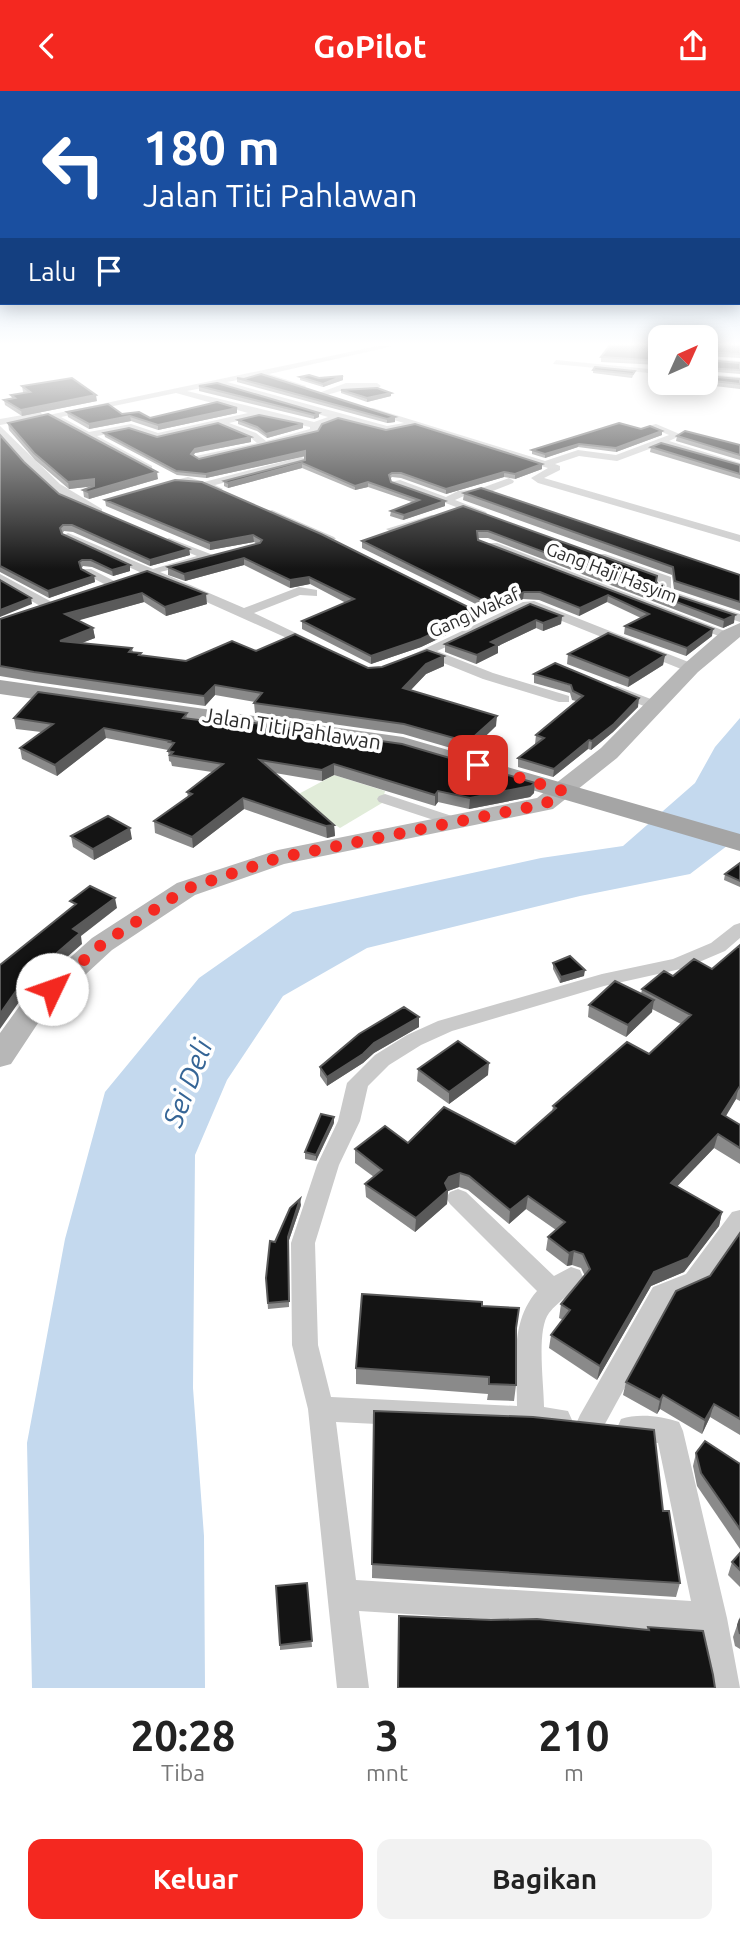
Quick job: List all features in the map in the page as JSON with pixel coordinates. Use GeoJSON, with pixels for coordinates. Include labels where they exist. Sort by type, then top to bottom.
{"type":"FeatureCollection","features":[{"type":"Feature","properties":{"kind":"main road","name":"Jalan Titi Pahlawan"},"geometry":{"type":"LineString","coordinates":[[0,687],[403,745],[740,843]]}},
{"type":"Feature","properties":{"kind":"street"},"geometry":{"type":"LineString","coordinates":[[0,426],[28,420]]}},
{"type":"Feature","properties":{"kind":"street"},"geometry":{"type":"LineString","coordinates":[[0,426],[39,420]]}},
{"type":"Feature","properties":{"kind":"street"},"geometry":{"type":"LineString","coordinates":[[59,420],[174,481]]}},
{"type":"Feature","properties":{"kind":"street"},"geometry":{"type":"LineString","coordinates":[[89,435],[131,427],[157,436],[230,420]]}},
{"type":"Feature","properties":{"kind":"street"},"geometry":{"type":"LineString","coordinates":[[289,420],[315,425],[330,420]]}},
{"type":"Feature","properties":{"kind":"street"},"geometry":{"type":"LineString","coordinates":[[348,420],[387,429],[415,424]]}},
{"type":"Feature","properties":{"kind":"street"},"geometry":{"type":"LineString","coordinates":[[401,420],[557,468],[537,479],[740,539]]}},
{"type":"Feature","properties":{"kind":"street"},"geometry":{"type":"LineString","coordinates":[[219,422],[253,435],[264,443]]}},
{"type":"Feature","properties":{"kind":"street"},"geometry":{"type":"LineString","coordinates":[[199,458],[315,431],[315,425]]}},
{"type":"Feature","properties":{"kind":"street"},"geometry":{"type":"LineString","coordinates":[[0,426],[30,464],[66,496],[111,516]]}},
{"type":"Feature","properties":{"kind":"street"},"geometry":{"type":"LineString","coordinates":[[547,464],[578,453],[617,458],[677,435],[653,426]]}},
{"type":"Feature","properties":{"kind":"street"},"geometry":{"type":"LineString","coordinates":[[661,442],[740,466]]}},
{"type":"Feature","properties":{"kind":"street"},"geometry":{"type":"LineString","coordinates":[[124,455],[136,452]]}},
{"type":"Feature","properties":{"kind":"street"},"geometry":{"type":"LineString","coordinates":[[206,484],[301,460]]}},
{"type":"Feature","properties":{"kind":"street"},"geometry":{"type":"LineString","coordinates":[[149,488],[188,479],[232,495]]}},
{"type":"Feature","properties":{"kind":"street"},"geometry":{"type":"LineString","coordinates":[[446,501],[462,493],[481,492],[509,481]]}},
{"type":"Feature","properties":{"kind":"street"},"geometry":{"type":"LineString","coordinates":[[396,482],[500,520]]}},
{"type":"Feature","properties":{"kind":"street"},"geometry":{"type":"LineString","coordinates":[[66,496],[89,490]]}},
{"type":"Feature","properties":{"kind":"street"},"geometry":{"type":"LineString","coordinates":[[86,506],[99,502]]}},
{"type":"Feature","properties":{"kind":"street"},"geometry":{"type":"LineString","coordinates":[[257,506],[341,545]]}},
{"type":"Feature","properties":{"kind":"street"},"geometry":{"type":"LineString","coordinates":[[391,529],[426,521],[461,507]]}},
{"type":"Feature","properties":{"kind":"street"},"geometry":{"type":"LineString","coordinates":[[68,536],[169,582],[245,612],[331,653]]}},
{"type":"Feature","properties":{"kind":"street"},"geometry":{"type":"LineString","coordinates":[[160,537],[209,557]]}},
{"type":"Feature","properties":{"kind":"street","name":"Gang Haji Hasyim"},"geometry":{"type":"LineString","coordinates":[[483,542],[736,627]]}},
{"type":"Feature","properties":{"kind":"street"},"geometry":{"type":"LineString","coordinates":[[0,1056],[36,1004],[102,944],[186,889],[278,858],[545,804],[609,753],[691,668],[736,627],[666,593],[663,587],[667,580],[590,552]]}},
{"type":"Feature","properties":{"kind":"street"},"geometry":{"type":"LineString","coordinates":[[99,587],[209,557],[225,556]]}},
{"type":"Feature","properties":{"kind":"street"},"geometry":{"type":"LineString","coordinates":[[87,571],[112,583]]}},
{"type":"Feature","properties":{"kind":"street"},"geometry":{"type":"LineString","coordinates":[[0,578],[47,604]]}},
{"type":"Feature","properties":{"kind":"street"},"geometry":{"type":"LineString","coordinates":[[245,612],[299,591],[313,593]]}},
{"type":"Feature","properties":{"kind":"street","name":"Gang Wakaf"},"geometry":{"type":"LineString","coordinates":[[389,667],[427,652],[488,618],[534,605],[691,668]]}},
{"type":"Feature","properties":{"kind":"street"},"geometry":{"type":"LineString","coordinates":[[427,652],[488,676],[564,699]]}},
{"type":"Feature","properties":{"kind":"street"},"geometry":{"type":"LineString","coordinates":[[598,683],[656,706]]}},
{"type":"Feature","properties":{"kind":"street"},"geometry":{"type":"LineString","coordinates":[[385,799],[455,821]]}},
{"type":"Feature","properties":{"kind":"street"},"geometry":{"type":"LineString","coordinates":[[353,1688],[321,1409],[305,1345],[303,1243],[328,1165],[349,1121],[358,1083],[382,1060],[414,1039],[445,1026],[602,980],[678,964],[718,947],[740,929]]}},
{"type":"Feature","properties":{"kind":"street"},"geometry":{"type":"LineString","coordinates":[[458,1198],[562,1284],[534,1313],[530,1325],[531,1417]]}},
{"type":"Feature","properties":{"kind":"street"},"geometry":{"type":"LineString","coordinates":[[590,1423],[662,1295],[695,1281],[740,1219]]}},
{"type":"Feature","properties":{"kind":"street"},"geometry":{"type":"LineString","coordinates":[[321,1409],[531,1417],[669,1431],[712,1618],[725,1688]]}},
{"type":"Feature","properties":{"kind":"street"},"geometry":{"type":"LineString","coordinates":[[341,1592],[368,1597],[712,1618]]}},
{"type":"Feature","properties":{"kind":"green space"},"geometry":{"type":"Polygon","coordinates":[[[334,775],[385,791],[382,803],[340,828],[293,797],[334,775]]]}},
{"type":"Feature","properties":{"kind":"water","name":"Sei Deli"},"geometry":{"type":"Polygon","coordinates":[[[740,718],[740,836],[690,874],[580,896],[367,948],[283,996],[227,1080],[195,1155],[193,1388],[204,1536],[205,1688],[32,1688],[27,1443],[65,1239],[105,1092],[199,978],[293,912],[541,858],[623,846],[695,783],[715,747],[740,718]]]}},
{"type":"Feature","properties":{"kind":"building"},"geometry":{"type":"Polygon","coordinates":[[[23,420],[58,420],[157,472],[88,492],[83,490],[94,486],[94,479],[68,482],[34,453],[8,423],[23,420]]]}},
{"type":"Feature","properties":{"kind":"building"},"geometry":{"type":"Polygon","coordinates":[[[81,420],[112,420],[89,424],[81,420]]]}},
{"type":"Feature","properties":{"kind":"building"},"geometry":{"type":"Polygon","coordinates":[[[141,420],[183,420],[158,425],[141,420]]]}},
{"type":"Feature","properties":{"kind":"building"},"geometry":{"type":"Polygon","coordinates":[[[238,420],[281,420],[303,424],[266,434],[257,427],[238,420]]]}},
{"type":"Feature","properties":{"kind":"building"},"geometry":{"type":"Polygon","coordinates":[[[344,420],[386,430],[415,424],[542,464],[515,474],[504,472],[446,489],[401,473],[392,473],[389,475],[391,482],[445,501],[404,515],[391,511],[419,500],[368,482],[355,486],[302,463],[228,483],[224,481],[305,460],[305,451],[206,474],[176,471],[104,433],[129,428],[157,437],[218,423],[251,437],[195,449],[191,454],[199,459],[318,431],[322,424],[344,420]]]}},
{"type":"Feature","properties":{"kind":"building"},"geometry":{"type":"Polygon","coordinates":[[[619,423],[641,429],[650,426],[662,431],[616,448],[579,444],[545,454],[532,450],[619,423]]]}},
{"type":"Feature","properties":{"kind":"building"},"geometry":{"type":"Polygon","coordinates":[[[685,431],[740,445],[740,455],[677,436],[685,431]]]}},
{"type":"Feature","properties":{"kind":"building"},"geometry":{"type":"Polygon","coordinates":[[[0,435],[24,462],[59,494],[189,549],[150,560],[72,525],[63,525],[60,528],[62,534],[130,565],[112,570],[91,560],[82,560],[79,562],[81,569],[94,576],[48,591],[0,566],[0,435]]]}},
{"type":"Feature","properties":{"kind":"building"},"geometry":{"type":"Polygon","coordinates":[[[661,443],[740,465],[740,474],[651,447],[661,443]]]}},
{"type":"Feature","properties":{"kind":"building"},"geometry":{"type":"Polygon","coordinates":[[[175,480],[202,482],[321,534],[478,612],[421,639],[371,656],[302,621],[354,599],[309,577],[290,580],[244,558],[184,574],[168,567],[260,543],[262,540],[253,535],[210,543],[105,500],[175,480]]]}},
{"type":"Feature","properties":{"kind":"building"},"geometry":{"type":"Polygon","coordinates":[[[481,488],[740,575],[740,602],[675,581],[673,567],[464,493],[481,488]]]}},
{"type":"Feature","properties":{"kind":"building"},"geometry":{"type":"Polygon","coordinates":[[[463,506],[657,576],[656,581],[662,591],[735,615],[724,620],[488,531],[477,531],[478,540],[713,629],[687,648],[625,626],[649,614],[608,595],[580,608],[540,592],[524,592],[494,606],[362,541],[463,506]]]}},
{"type":"Feature","properties":{"kind":"building"},"geometry":{"type":"Polygon","coordinates":[[[147,571],[206,594],[165,607],[142,593],[65,614],[93,628],[60,641],[132,648],[129,652],[141,653],[139,655],[186,661],[232,641],[256,651],[295,634],[368,668],[382,667],[427,650],[444,656],[426,664],[403,688],[497,716],[468,742],[404,724],[254,703],[262,693],[215,685],[204,696],[0,666],[0,619],[147,571]]]}},
{"type":"Feature","properties":{"kind":"building"},"geometry":{"type":"Polygon","coordinates":[[[0,580],[31,598],[0,610],[0,580]]]}},
{"type":"Feature","properties":{"kind":"building"},"geometry":{"type":"Polygon","coordinates":[[[530,604],[562,616],[543,623],[536,620],[491,642],[498,645],[477,655],[445,644],[530,604]]]}},
{"type":"Feature","properties":{"kind":"building"},"geometry":{"type":"Polygon","coordinates":[[[608,633],[665,655],[629,678],[568,654],[608,633]]]}},
{"type":"Feature","properties":{"kind":"building"},"geometry":{"type":"Polygon","coordinates":[[[555,663],[639,698],[614,724],[592,741],[589,740],[554,769],[518,758],[544,738],[536,735],[583,696],[573,691],[571,685],[534,674],[555,663]]]}},
{"type":"Feature","properties":{"kind":"building"},"geometry":{"type":"Polygon","coordinates":[[[38,692],[187,713],[183,718],[237,725],[240,721],[402,744],[535,783],[470,798],[438,791],[435,795],[334,764],[322,770],[260,760],[334,825],[326,826],[243,798],[192,837],[154,821],[192,794],[187,792],[223,764],[170,755],[173,752],[168,751],[174,743],[170,741],[104,728],[55,765],[20,748],[53,724],[14,718],[38,692]]]}},
{"type":"Feature","properties":{"kind":"building"},"geometry":{"type":"Polygon","coordinates":[[[108,816],[130,828],[93,849],[71,836],[108,816]]]}},
{"type":"Feature","properties":{"kind":"building"},"geometry":{"type":"Polygon","coordinates":[[[740,863],[740,881],[725,874],[740,863]]]}},
{"type":"Feature","properties":{"kind":"building"},"geometry":{"type":"Polygon","coordinates":[[[90,886],[115,898],[73,929],[80,933],[21,984],[0,1014],[0,965],[76,904],[70,901],[90,886]]]}},
{"type":"Feature","properties":{"kind":"building"},"geometry":{"type":"Polygon","coordinates":[[[740,945],[740,1086],[722,1114],[740,1125],[740,1148],[718,1134],[671,1183],[722,1212],[688,1258],[654,1272],[600,1366],[551,1335],[570,1310],[561,1304],[590,1269],[583,1254],[574,1251],[569,1253],[548,1237],[565,1222],[528,1196],[510,1210],[469,1176],[460,1173],[449,1177],[445,1183],[448,1190],[416,1218],[365,1184],[382,1170],[355,1149],[385,1126],[408,1143],[444,1107],[515,1144],[556,1108],[553,1106],[627,1042],[649,1054],[691,1015],[642,989],[664,971],[673,976],[694,959],[712,969],[740,945]]]}},
{"type":"Feature","properties":{"kind":"building"},"geometry":{"type":"Polygon","coordinates":[[[570,956],[585,970],[561,977],[553,963],[570,956]]]}},
{"type":"Feature","properties":{"kind":"building"},"geometry":{"type":"Polygon","coordinates":[[[615,981],[654,1000],[628,1025],[589,1005],[615,981]]]}},
{"type":"Feature","properties":{"kind":"building"},"geometry":{"type":"Polygon","coordinates":[[[404,1007],[419,1017],[374,1043],[363,1054],[327,1077],[320,1067],[359,1034],[404,1007]]]}},
{"type":"Feature","properties":{"kind":"building"},"geometry":{"type":"Polygon","coordinates":[[[458,1041],[489,1063],[449,1092],[418,1069],[458,1041]]]}},
{"type":"Feature","properties":{"kind":"building"},"geometry":{"type":"Polygon","coordinates":[[[321,1114],[334,1117],[316,1155],[305,1152],[321,1114]]]}},
{"type":"Feature","properties":{"kind":"building"},"geometry":{"type":"Polygon","coordinates":[[[300,1199],[288,1237],[289,1301],[268,1303],[266,1278],[270,1241],[275,1242],[290,1208],[300,1199]]]}},
{"type":"Feature","properties":{"kind":"building"},"geometry":{"type":"Polygon","coordinates":[[[740,1233],[740,1419],[714,1404],[705,1420],[663,1395],[660,1400],[626,1382],[676,1291],[710,1276],[740,1233]]]}},
{"type":"Feature","properties":{"kind":"building"},"geometry":{"type":"Polygon","coordinates":[[[362,1294],[482,1302],[482,1306],[519,1308],[516,1328],[516,1385],[489,1384],[489,1377],[356,1368],[362,1294]]]}},
{"type":"Feature","properties":{"kind":"building"},"geometry":{"type":"Polygon","coordinates":[[[374,1411],[533,1417],[654,1430],[663,1511],[669,1511],[680,1583],[372,1564],[374,1411]]]}},
{"type":"Feature","properties":{"kind":"building"},"geometry":{"type":"Polygon","coordinates":[[[705,1441],[740,1464],[740,1529],[701,1473],[696,1453],[705,1441]]]}},
{"type":"Feature","properties":{"kind":"building"},"geometry":{"type":"Polygon","coordinates":[[[740,1553],[740,1570],[732,1562],[740,1553]]]}},
{"type":"Feature","properties":{"kind":"building"},"geometry":{"type":"Polygon","coordinates":[[[307,1583],[312,1641],[280,1645],[276,1586],[307,1583]]]}},
{"type":"Feature","properties":{"kind":"building"},"geometry":{"type":"Polygon","coordinates":[[[399,1616],[537,1619],[649,1630],[648,1627],[703,1631],[715,1688],[398,1688],[399,1616]]]}},
{"type":"Feature","properties":{"kind":"route"},"geometry":{"type":"LineString","coordinates":[[52,989],[102,944],[186,889],[278,858],[545,804],[563,791],[478,765]]}}]}
